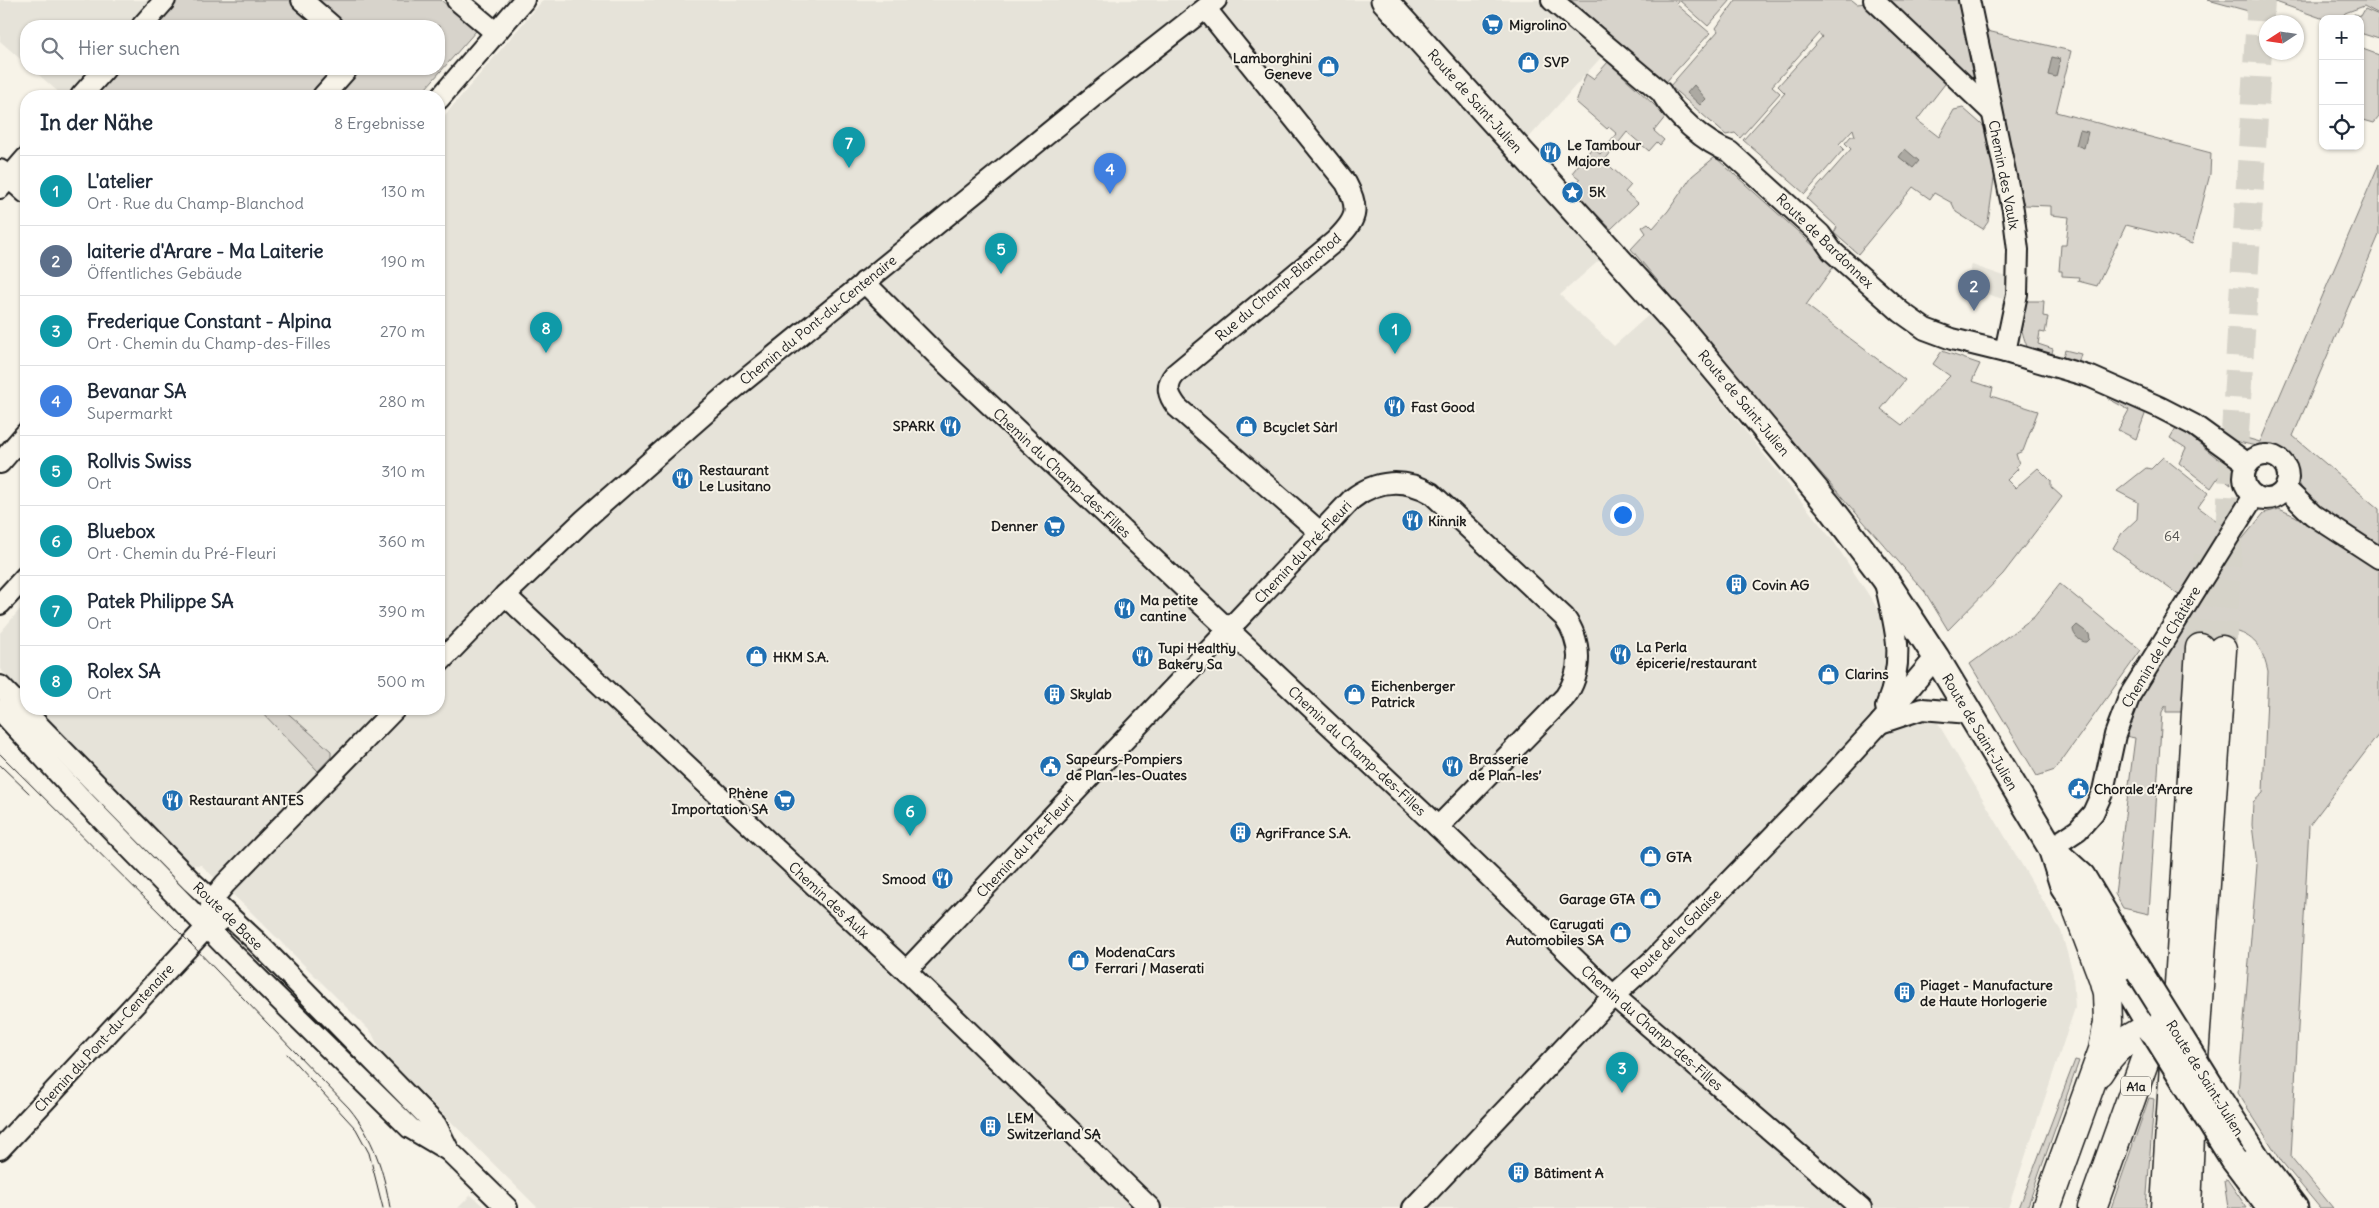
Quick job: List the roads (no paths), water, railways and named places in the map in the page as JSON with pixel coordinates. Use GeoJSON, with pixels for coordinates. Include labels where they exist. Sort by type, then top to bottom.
{"type":"FeatureCollection","features":[{"type":"Feature","properties":{"kind":"highway","name":"A1a"},"geometry":{"type":"LineString","coordinates":[[2165,1208],[2181,929],[2211,649],[2187,1208]]}},
{"type":"Feature","properties":{"kind":"highway"},"geometry":{"type":"LineString","coordinates":[[2046,1208],[2103,1050],[2109,1009],[2103,978],[2078,912]]}},
{"type":"Feature","properties":{"kind":"highway","name":"A1a"},"geometry":{"type":"LineString","coordinates":[[2092,1208],[2147,1054],[2181,929]]}},
{"type":"Feature","properties":{"kind":"highway"},"geometry":{"type":"LineString","coordinates":[[2085,1097],[2101,1068],[2124,1043],[2142,1031],[2165,1031]]}},
{"type":"Feature","properties":{"kind":"highway","name":"A1a"},"geometry":{"type":"LineString","coordinates":[[2192,1088],[2206,1208]]}},
{"type":"Feature","properties":{"kind":"main road","name":"Route de Saint-Julien"},"geometry":{"type":"LineString","coordinates":[[1384,0],[1683,331],[1830,507],[1884,578],[1936,657],[2051,848],[2063,886],[2134,998],[2165,1031],[2295,1208]]}},
{"type":"Feature","properties":{"kind":"main road","name":"Route de Saint-Julien"},"geometry":{"type":"LineString","coordinates":[[2051,848],[2082,876],[2139,971],[2165,1031],[2233,1159],[2270,1208]]}},
{"type":"Feature","properties":{"kind":"street"},"geometry":{"type":"LineString","coordinates":[[150,20],[165,0]]}},
{"type":"Feature","properties":{"kind":"street"},"geometry":{"type":"LineString","coordinates":[[302,0],[325,20]]}},
{"type":"Feature","properties":{"kind":"street"},"geometry":{"type":"LineString","coordinates":[[457,0],[495,32]]}},
{"type":"Feature","properties":{"kind":"street"},"geometry":{"type":"LineString","coordinates":[[445,92],[524,0]]}},
{"type":"Feature","properties":{"kind":"street","name":"Route de Bardonnex"},"geometry":{"type":"LineString","coordinates":[[1552,0],[1661,92],[1670,107],[1710,142],[1716,147],[1730,152],[1820,234],[1832,251],[1902,312],[1925,329],[1952,339],[2090,376],[2194,425],[2248,464]]}},
{"type":"Feature","properties":{"kind":"street"},"geometry":{"type":"LineString","coordinates":[[1874,0],[1991,110]]}},
{"type":"Feature","properties":{"kind":"street","name":"Chemin des Vaulx"},"geometry":{"type":"LineString","coordinates":[[1969,0],[2013,210],[2018,250],[2017,294],[2004,352]]}},
{"type":"Feature","properties":{"kind":"street","name":"Chemin du Pont-du-Centenaire"},"geometry":{"type":"LineString","coordinates":[[445,657],[505,595],[585,519],[725,396],[1110,83],[1211,4]]}},
{"type":"Feature","properties":{"kind":"street","name":"Rue du Champ-Blanchod"},"geometry":{"type":"LineString","coordinates":[[1211,4],[1346,183],[1353,196],[1355,213],[1354,221],[1335,241],[1175,374],[1168,385],[1168,391],[1177,407],[1321,534]]}},
{"type":"Feature","properties":{"kind":"street"},"geometry":{"type":"LineString","coordinates":[[86,90],[100,75]]}},
{"type":"Feature","properties":{"kind":"street"},"geometry":{"type":"LineString","coordinates":[[328,90],[342,75]]}},
{"type":"Feature","properties":{"kind":"street"},"geometry":{"type":"LineString","coordinates":[[20,163],[3,178],[20,189]]}},
{"type":"Feature","properties":{"kind":"street","name":"Chemin du Champ-des-Filles"},"geometry":{"type":"LineString","coordinates":[[864,282],[938,356],[1614,995],[1860,1208]]}},
{"type":"Feature","properties":{"kind":"street"},"geometry":{"type":"LineString","coordinates":[[0,463],[20,440]]}},
{"type":"Feature","properties":{"kind":"street"},"geometry":{"type":"LineString","coordinates":[[2262,455],[2278,458],[2286,467],[2288,474],[2285,488],[2278,495],[2269,499],[2254,496],[2246,487],[2244,479],[2248,464],[2262,455]]}},
{"type":"Feature","properties":{"kind":"street","name":"Chemin du Pré-Fleuri"},"geometry":{"type":"LineString","coordinates":[[906,972],[1352,499],[1368,488],[1396,482],[1421,488],[1446,505],[1564,617],[1575,634],[1577,642],[1578,666],[1570,690],[1438,827]]}},
{"type":"Feature","properties":{"kind":"street"},"geometry":{"type":"LineString","coordinates":[[2285,488],[2313,515],[2379,558]]}},
{"type":"Feature","properties":{"kind":"street","name":"Chemin de la Châtière"},"geometry":{"type":"LineString","coordinates":[[2051,848],[2078,830],[2093,813],[2103,791],[2115,735],[2130,695],[2254,496]]}},
{"type":"Feature","properties":{"kind":"street"},"geometry":{"type":"LineString","coordinates":[[1880,723],[1895,685],[1899,660],[1898,636],[1884,578]]}},
{"type":"Feature","properties":{"kind":"street"},"geometry":{"type":"LineString","coordinates":[[0,604],[20,582]]}},
{"type":"Feature","properties":{"kind":"street","name":"Chemin des Aulx"},"geometry":{"type":"LineString","coordinates":[[505,595],[906,972],[1150,1208]]}},
{"type":"Feature","properties":{"kind":"street","name":"Route de la Galaise"},"geometry":{"type":"LineString","coordinates":[[1413,1208],[1614,995],[1653,960],[1880,723],[1936,657]]}},
{"type":"Feature","properties":{"kind":"street","name":"Route de Base"},"geometry":{"type":"LineString","coordinates":[[0,686],[20,706]]}},
{"type":"Feature","properties":{"kind":"street","name":"Route de Base"},"geometry":{"type":"LineString","coordinates":[[0,710],[80,797],[410,1128],[449,1151],[506,1208]]}},
{"type":"Feature","properties":{"kind":"street"},"geometry":{"type":"LineString","coordinates":[[1880,723],[1922,710],[1969,713]]}},
{"type":"Feature","properties":{"kind":"street","name":"Route de Base"},"geometry":{"type":"LineString","coordinates":[[29,715],[436,1124],[449,1151]]}},
{"type":"Feature","properties":{"kind":"street"},"geometry":{"type":"LineString","coordinates":[[189,907],[212,900],[261,845],[389,715]]}},
{"type":"Feature","properties":{"kind":"street"},"geometry":{"type":"LineString","coordinates":[[208,926],[212,900]]}},
{"type":"Feature","properties":{"kind":"street"},"geometry":{"type":"LineString","coordinates":[[208,926],[230,916]]}},
{"type":"Feature","properties":{"kind":"street","name":"Chemin du Pont-du-Centenaire"},"geometry":{"type":"LineString","coordinates":[[0,1149],[208,926]]}},
{"type":"Feature","properties":{"kind":"tunnel"},"geometry":{"type":"LineString","coordinates":[[2222,650],[2261,0]]}},
{"type":"Feature","properties":{"kind":"tunnel"},"geometry":{"type":"LineString","coordinates":[[2200,648],[2208,555]]}},
{"type":"Feature","properties":{"kind":"tram line"},"geometry":{"type":"LineString","coordinates":[[0,754],[191,944],[349,1108],[365,1131],[376,1155],[381,1168],[390,1208]]}},
{"type":"Feature","properties":{"kind":"tram line"},"geometry":{"type":"LineString","coordinates":[[0,765],[29,793]]}},
{"type":"Feature","properties":{"kind":"tram line"},"geometry":{"type":"LineString","coordinates":[[287,1054],[356,1129],[369,1153],[383,1208]]}},
{"type":"Feature","properties":{"kind":"place","name":"Migrolino"},"geometry":{"type":"Point","coordinates":[1493,25]}},
{"type":"Feature","properties":{"kind":"place","name":"SVP"},"geometry":{"type":"Point","coordinates":[1528,62]}},
{"type":"Feature","properties":{"kind":"place","name":"Lamborghini Geneve"},"geometry":{"type":"Point","coordinates":[1328,66]}},
{"type":"Feature","properties":{"kind":"place","name":"Le Tambour Majore"},"geometry":{"type":"Point","coordinates":[1551,153]}},
{"type":"Feature","properties":{"kind":"place","name":"Patek Philippe SA"},"geometry":{"type":"Point","coordinates":[849,168]}},
{"type":"Feature","properties":{"kind":"place","name":"5K"},"geometry":{"type":"Point","coordinates":[1573,192]}},
{"type":"Feature","properties":{"kind":"place","name":"Bevanar SA"},"geometry":{"type":"Point","coordinates":[1110,194]}},
{"type":"Feature","properties":{"kind":"place","name":"Rollvis Swiss"},"geometry":{"type":"Point","coordinates":[1001,274]}},
{"type":"Feature","properties":{"kind":"place","name":"laiterie d'Arare - Ma Laiterie"},"geometry":{"type":"Point","coordinates":[1974,311]}},
{"type":"Feature","properties":{"kind":"place","name":"Rolex SA"},"geometry":{"type":"Point","coordinates":[546,353]}},
{"type":"Feature","properties":{"kind":"place","name":"L'atelier"},"geometry":{"type":"Point","coordinates":[1395,354]}},
{"type":"Feature","properties":{"kind":"place","name":"Fast Good"},"geometry":{"type":"Point","coordinates":[1395,407]}},
{"type":"Feature","properties":{"kind":"place","name":"SPARK"},"geometry":{"type":"Point","coordinates":[951,426]}},
{"type":"Feature","properties":{"kind":"place","name":"Bcyclet Sàrl"},"geometry":{"type":"Point","coordinates":[1247,427]}},
{"type":"Feature","properties":{"kind":"place","name":"Restaurant Le Lusitano"},"geometry":{"type":"Point","coordinates":[683,478]}},
{"type":"Feature","properties":{"kind":"place","name":"Kinnik"},"geometry":{"type":"Point","coordinates":[1412,521]}},
{"type":"Feature","properties":{"kind":"place","name":"Denner"},"geometry":{"type":"Point","coordinates":[1054,526]}},
{"type":"Feature","properties":{"kind":"place","name":"Covin AG"},"geometry":{"type":"Point","coordinates":[1736,585]}},
{"type":"Feature","properties":{"kind":"place","name":"Ma petite cantine"},"geometry":{"type":"Point","coordinates":[1124,608]}},
{"type":"Feature","properties":{"kind":"place","name":"La Perla épicerie/restaurant"},"geometry":{"type":"Point","coordinates":[1620,655]}},
{"type":"Feature","properties":{"kind":"place","name":"Tupi Healthy Bakery Sa"},"geometry":{"type":"Point","coordinates":[1142,656]}},
{"type":"Feature","properties":{"kind":"place","name":"HKM S.A."},"geometry":{"type":"Point","coordinates":[757,657]}},
{"type":"Feature","properties":{"kind":"place","name":"Clarins"},"geometry":{"type":"Point","coordinates":[1829,674]}},
{"type":"Feature","properties":{"kind":"place","name":"Skylab"},"geometry":{"type":"Point","coordinates":[1054,694]}},
{"type":"Feature","properties":{"kind":"place","name":"Eichenberger Patrick"},"geometry":{"type":"Point","coordinates":[1355,694]}},
{"type":"Feature","properties":{"kind":"place","name":"Sapeurs-Pompiers de Plan-les-Ouates"},"geometry":{"type":"Point","coordinates":[1050,767]}},
{"type":"Feature","properties":{"kind":"place","name":"Brasserie de Plan-les’"},"geometry":{"type":"Point","coordinates":[1453,767]}},
{"type":"Feature","properties":{"kind":"place","name":"Chorale d’Arare"},"geometry":{"type":"Point","coordinates":[2078,789]}},
{"type":"Feature","properties":{"kind":"place","name":"Restaurant ANTES"},"geometry":{"type":"Point","coordinates":[173,800]}},
{"type":"Feature","properties":{"kind":"place","name":"Phène Importation SA"},"geometry":{"type":"Point","coordinates":[784,801]}},
{"type":"Feature","properties":{"kind":"place","name":"AgriFrance S.A."},"geometry":{"type":"Point","coordinates":[1240,833]}},
{"type":"Feature","properties":{"kind":"place","name":"Bluebox"},"geometry":{"type":"Point","coordinates":[910,836]}},
{"type":"Feature","properties":{"kind":"place","name":"GTA"},"geometry":{"type":"Point","coordinates":[1650,857]}},
{"type":"Feature","properties":{"kind":"place","name":"Smood"},"geometry":{"type":"Point","coordinates":[942,879]}},
{"type":"Feature","properties":{"kind":"place","name":"Garage GTA"},"geometry":{"type":"Point","coordinates":[1651,899]}},
{"type":"Feature","properties":{"kind":"place","name":"Carugati Automobiles SA"},"geometry":{"type":"Point","coordinates":[1620,932]}},
{"type":"Feature","properties":{"kind":"place","name":"ModenaCars Ferrari / Maserati"},"geometry":{"type":"Point","coordinates":[1079,960]}},
{"type":"Feature","properties":{"kind":"place","name":"Piaget - Manufacture de Haute Horlogerie"},"geometry":{"type":"Point","coordinates":[1904,993]}},
{"type":"Feature","properties":{"kind":"place","name":"Frederique Constant - Alpina"},"geometry":{"type":"Point","coordinates":[1622,1093]}},
{"type":"Feature","properties":{"kind":"place","name":"LEM Switzerland SA"},"geometry":{"type":"Point","coordinates":[991,1126]}},
{"type":"Feature","properties":{"kind":"place","name":"Bâtiment A"},"geometry":{"type":"Point","coordinates":[1518,1173]}},
{"type":"Feature","properties":{"kind":"park label","name":"64"},"geometry":{"type":"Point","coordinates":[2172,536]}}]}
